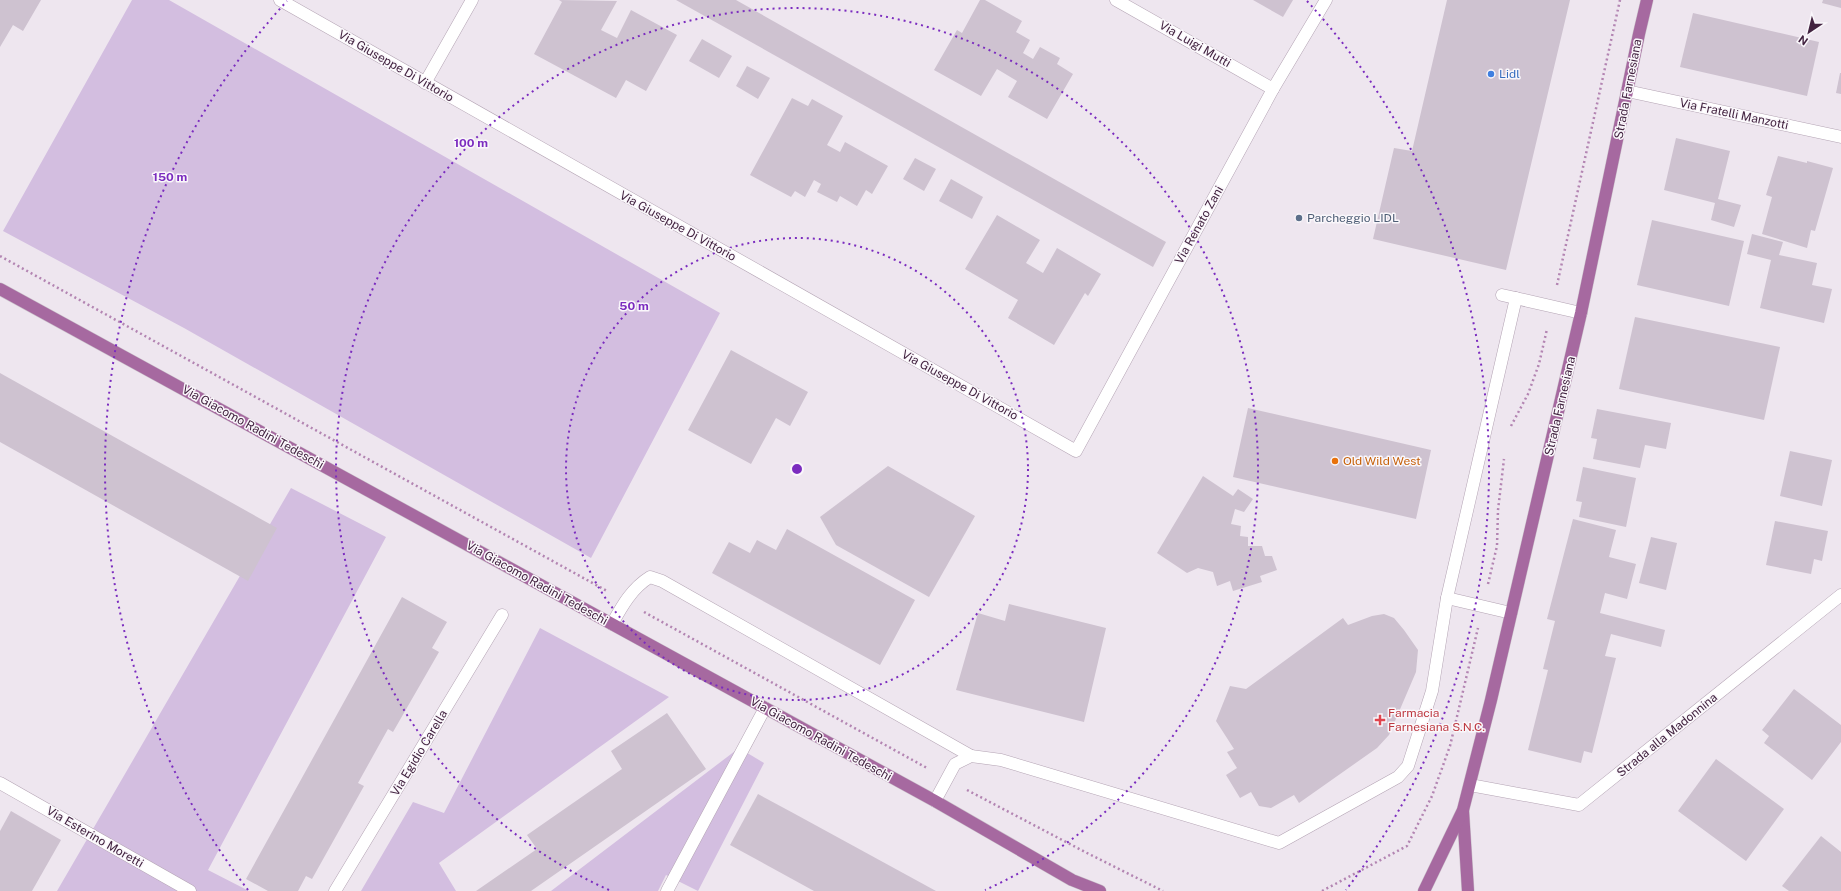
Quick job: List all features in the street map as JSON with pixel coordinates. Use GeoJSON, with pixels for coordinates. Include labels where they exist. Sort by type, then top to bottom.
{"type":"FeatureCollection","features":[{"type":"Feature","properties":{"kind":"main road","name":"Strada Farnesiana"},"geometry":{"type":"LineString","coordinates":[[1424,891],[1463,810],[1470,785],[1581,313],[1647,0]]}},
{"type":"Feature","properties":{"kind":"main road","name":"Via Giacomo Radini Tedeschi"},"geometry":{"type":"LineString","coordinates":[[0,289],[935,801],[1072,880],[1100,891]]}},
{"type":"Feature","properties":{"kind":"main road","name":"Strada Farnesiana"},"geometry":{"type":"LineString","coordinates":[[1463,810],[1468,891]]}},
{"type":"Feature","properties":{"kind":"main road","name":"Via Giacomo Radini Tedeschi"},"geometry":{"type":"LineString","coordinates":[[1072,880],[1084,891]]}},
{"type":"Feature","properties":{"kind":"street","name":"Via Giuseppe Di Vittorio"},"geometry":{"type":"LineString","coordinates":[[280,0],[1076,451]]}},
{"type":"Feature","properties":{"kind":"street"},"geometry":{"type":"LineString","coordinates":[[425,83],[472,0]]}},
{"type":"Feature","properties":{"kind":"street","name":"Via Luigi Mutti"},"geometry":{"type":"LineString","coordinates":[[1116,0],[1273,89]]}},
{"type":"Feature","properties":{"kind":"street","name":"Via Renato Zani"},"geometry":{"type":"LineString","coordinates":[[1076,451],[1273,89],[1326,0]]}},
{"type":"Feature","properties":{"kind":"street","name":"Via Fratelli Manzotti"},"geometry":{"type":"LineString","coordinates":[[1627,92],[1841,137]]}},
{"type":"Feature","properties":{"kind":"street"},"geometry":{"type":"LineString","coordinates":[[1502,295],[1581,313]]}},
{"type":"Feature","properties":{"kind":"street"},"geometry":{"type":"LineString","coordinates":[[612,624],[625,601],[640,584],[650,577],[662,581],[971,756],[1001,760],[1278,843],[1398,777],[1408,766],[1432,691],[1448,598],[1516,298]]}},
{"type":"Feature","properties":{"kind":"street","name":"Strada alla Madonnina"},"geometry":{"type":"LineString","coordinates":[[1470,785],[1579,805],[1841,595]]}},
{"type":"Feature","properties":{"kind":"street"},"geometry":{"type":"LineString","coordinates":[[1448,598],[1511,613]]}},
{"type":"Feature","properties":{"kind":"street","name":"Via Egidio Carella"},"geometry":{"type":"LineString","coordinates":[[335,891],[502,615]]}},
{"type":"Feature","properties":{"kind":"street"},"geometry":{"type":"LineString","coordinates":[[667,891],[765,708]]}},
{"type":"Feature","properties":{"kind":"street"},"geometry":{"type":"LineString","coordinates":[[935,801],[955,764],[971,756]]}},
{"type":"Feature","properties":{"kind":"street","name":"Via Esterino Moretti"},"geometry":{"type":"LineString","coordinates":[[0,783],[190,891]]}},
{"type":"Feature","properties":{"kind":"path"},"geometry":{"type":"LineString","coordinates":[[1510,431],[1512,424],[1528,394],[1540,364],[1620,0]]}},
{"type":"Feature","properties":{"kind":"path"},"geometry":{"type":"LineString","coordinates":[[0,256],[947,780],[1087,853],[1164,891]]}},
{"type":"Feature","properties":{"kind":"path"},"geometry":{"type":"LineString","coordinates":[[1322,891],[1407,846],[1432,796],[1450,746],[1497,546],[1498,510],[1505,453]]}},
{"type":"Feature","properties":{"kind":"shaded area"},"geometry":{"type":"Polygon","coordinates":[[[132,0],[169,0],[720,313],[591,558],[184,328],[3,231],[132,0]]]}},
{"type":"Feature","properties":{"kind":"shaded area"},"geometry":{"type":"Polygon","coordinates":[[[291,488],[386,537],[208,870],[249,891],[57,891],[291,488]]]}},
{"type":"Feature","properties":{"kind":"shaded area"},"geometry":{"type":"Polygon","coordinates":[[[540,628],[669,697],[439,863],[456,891],[361,891],[413,802],[444,813],[540,628]]]}},
{"type":"Feature","properties":{"kind":"shaded area"},"geometry":{"type":"Polygon","coordinates":[[[739,748],[764,763],[698,891],[666,875],[658,891],[551,891],[739,748]]]}},
{"type":"Feature","properties":{"kind":"building"},"geometry":{"type":"Polygon","coordinates":[[[0,0],[41,0],[23,31],[13,25],[0,47],[0,0]]]}},
{"type":"Feature","properties":{"kind":"building"},"geometry":{"type":"Polygon","coordinates":[[[559,0],[617,1],[601,30],[617,38],[631,10],[677,35],[646,91],[626,80],[616,98],[534,54],[562,2],[559,0]]]}},
{"type":"Feature","properties":{"kind":"building"},"geometry":{"type":"Polygon","coordinates":[[[676,0],[736,0],[1166,242],[1153,267],[676,0]]]}},
{"type":"Feature","properties":{"kind":"building"},"geometry":{"type":"Polygon","coordinates":[[[980,0],[985,0],[1022,21],[1016,32],[1030,40],[1023,53],[1033,59],[1040,47],[1060,58],[1057,64],[1073,74],[1047,119],[1008,97],[1017,81],[997,69],[981,96],[934,70],[957,30],[962,33],[980,0]]]}},
{"type":"Feature","properties":{"kind":"building"},"geometry":{"type":"Polygon","coordinates":[[[1253,0],[1293,0],[1283,17],[1253,0]]]}},
{"type":"Feature","properties":{"kind":"building","name":"Lidl"},"geometry":{"type":"Polygon","coordinates":[[[1447,0],[1570,0],[1506,270],[1373,239],[1394,148],[1412,151],[1447,0]]]}},
{"type":"Feature","properties":{"kind":"building"},"geometry":{"type":"Polygon","coordinates":[[[1823,0],[1841,0],[1841,8],[1822,3],[1823,0]]]}},
{"type":"Feature","properties":{"kind":"building"},"geometry":{"type":"Polygon","coordinates":[[[1693,13],[1819,42],[1807,96],[1680,67],[1693,13]]]}},
{"type":"Feature","properties":{"kind":"building"},"geometry":{"type":"Polygon","coordinates":[[[702,39],[732,56],[719,78],[689,61],[702,39]]]}},
{"type":"Feature","properties":{"kind":"building"},"geometry":{"type":"Polygon","coordinates":[[[747,66],[770,78],[758,99],[736,86],[747,66]]]}},
{"type":"Feature","properties":{"kind":"building"},"geometry":{"type":"Polygon","coordinates":[[[1841,73],[1841,94],[1836,93],[1841,73]]]}},
{"type":"Feature","properties":{"kind":"building"},"geometry":{"type":"Polygon","coordinates":[[[792,98],[808,106],[812,99],[843,116],[827,145],[840,152],[845,142],[888,166],[872,194],[866,190],[857,206],[840,196],[837,202],[817,192],[821,184],[814,180],[805,197],[795,191],[791,197],[750,175],[792,98]]]}},
{"type":"Feature","properties":{"kind":"building"},"geometry":{"type":"Polygon","coordinates":[[[1676,138],[1730,151],[1718,199],[1741,205],[1734,227],[1711,220],[1715,203],[1664,190],[1676,138]]]}},
{"type":"Feature","properties":{"kind":"building"},"geometry":{"type":"Polygon","coordinates":[[[1778,156],[1807,163],[1807,161],[1833,168],[1815,231],[1811,230],[1807,248],[1762,234],[1772,197],[1766,195],[1778,156]]]}},
{"type":"Feature","properties":{"kind":"building"},"geometry":{"type":"Polygon","coordinates":[[[915,158],[936,169],[924,191],[903,179],[915,158]]]}},
{"type":"Feature","properties":{"kind":"building"},"geometry":{"type":"Polygon","coordinates":[[[951,179],[983,197],[972,219],[939,201],[951,179]]]}},
{"type":"Feature","properties":{"kind":"building"},"geometry":{"type":"Polygon","coordinates":[[[997,215],[1040,240],[1026,263],[1043,273],[1057,248],[1101,274],[1088,296],[1085,293],[1054,345],[1008,318],[1018,300],[965,269],[997,215]]]}},
{"type":"Feature","properties":{"kind":"building"},"geometry":{"type":"Polygon","coordinates":[[[1652,220],[1744,241],[1729,306],[1637,285],[1652,220]]]}},
{"type":"Feature","properties":{"kind":"building"},"geometry":{"type":"Polygon","coordinates":[[[1752,234],[1783,242],[1779,255],[1817,263],[1812,285],[1832,289],[1824,323],[1760,308],[1771,260],[1747,254],[1752,234]]]}},
{"type":"Feature","properties":{"kind":"building"},"geometry":{"type":"Polygon","coordinates":[[[1635,317],[1780,347],[1764,420],[1619,389],[1635,317]]]}},
{"type":"Feature","properties":{"kind":"building"},"geometry":{"type":"Polygon","coordinates":[[[731,350],[808,392],[790,426],[776,418],[751,464],[688,430],[731,350]]]}},
{"type":"Feature","properties":{"kind":"building"},"geometry":{"type":"Polygon","coordinates":[[[0,373],[277,528],[248,581],[0,442],[0,373]]]}},
{"type":"Feature","properties":{"kind":"building"},"geometry":{"type":"Polygon","coordinates":[[[1248,408],[1431,450],[1416,519],[1233,477],[1248,408]]]}},
{"type":"Feature","properties":{"kind":"building"},"geometry":{"type":"Polygon","coordinates":[[[1597,409],[1671,423],[1666,449],[1645,445],[1640,468],[1593,459],[1597,439],[1591,438],[1597,409]]]}},
{"type":"Feature","properties":{"kind":"building"},"geometry":{"type":"Polygon","coordinates":[[[1790,451],[1832,460],[1822,506],[1780,496],[1790,451]]]}},
{"type":"Feature","properties":{"kind":"building"},"geometry":{"type":"Polygon","coordinates":[[[888,466],[975,516],[929,597],[836,545],[820,517],[888,466]]]}},
{"type":"Feature","properties":{"kind":"building"},"geometry":{"type":"Polygon","coordinates":[[[1583,467],[1636,478],[1626,527],[1579,517],[1582,502],[1576,501],[1583,467]]]}},
{"type":"Feature","properties":{"kind":"building"},"geometry":{"type":"Polygon","coordinates":[[[1203,476],[1233,496],[1238,489],[1253,499],[1244,512],[1235,509],[1231,524],[1241,526],[1240,536],[1248,537],[1248,546],[1262,546],[1265,556],[1272,556],[1277,570],[1260,576],[1262,582],[1233,591],[1230,581],[1217,586],[1213,572],[1198,568],[1187,573],[1157,553],[1203,476]]]}},
{"type":"Feature","properties":{"kind":"building"},"geometry":{"type":"Polygon","coordinates":[[[1573,519],[1616,530],[1609,557],[1636,564],[1627,599],[1605,593],[1600,613],[1665,630],[1661,647],[1611,634],[1605,656],[1616,658],[1592,753],[1584,751],[1581,763],[1528,750],[1548,670],[1543,669],[1555,621],[1547,619],[1573,519]]]}},
{"type":"Feature","properties":{"kind":"building"},"geometry":{"type":"Polygon","coordinates":[[[1775,521],[1828,531],[1822,561],[1814,559],[1811,574],[1766,565],[1775,521]]]}},
{"type":"Feature","properties":{"kind":"building"},"geometry":{"type":"Polygon","coordinates":[[[787,529],[915,600],[880,665],[712,573],[729,542],[750,553],[757,540],[776,550],[787,529]]]}},
{"type":"Feature","properties":{"kind":"building"},"geometry":{"type":"Polygon","coordinates":[[[1651,537],[1677,543],[1666,590],[1639,583],[1651,537]]]}},
{"type":"Feature","properties":{"kind":"building"},"geometry":{"type":"Polygon","coordinates":[[[402,597],[447,622],[432,648],[439,652],[393,732],[388,729],[358,783],[364,786],[312,879],[306,876],[298,891],[268,891],[246,879],[402,597]]]}},
{"type":"Feature","properties":{"kind":"building"},"geometry":{"type":"Polygon","coordinates":[[[1009,604],[1106,628],[1084,722],[956,690],[978,613],[1005,621],[1009,604]]]}},
{"type":"Feature","properties":{"kind":"building"},"geometry":{"type":"Polygon","coordinates":[[[1384,614],[1394,618],[1418,650],[1416,672],[1389,735],[1377,748],[1299,803],[1294,795],[1271,808],[1259,806],[1251,792],[1240,798],[1226,775],[1237,768],[1227,752],[1234,749],[1216,721],[1230,686],[1246,689],[1343,618],[1348,625],[1372,616],[1384,614]]]}},
{"type":"Feature","properties":{"kind":"building"},"geometry":{"type":"Polygon","coordinates":[[[1794,689],[1841,725],[1841,742],[1812,780],[1764,743],[1769,736],[1762,730],[1794,689]]]}},
{"type":"Feature","properties":{"kind":"building"},"geometry":{"type":"Polygon","coordinates":[[[667,713],[706,769],[531,891],[476,891],[537,849],[527,835],[622,769],[611,751],[667,713]]]}},
{"type":"Feature","properties":{"kind":"building"},"geometry":{"type":"Polygon","coordinates":[[[1716,759],[1784,809],[1746,861],[1678,811],[1716,759]]]}},
{"type":"Feature","properties":{"kind":"building"},"geometry":{"type":"Polygon","coordinates":[[[758,794],[936,891],[814,891],[730,845],[758,794]]]}},
{"type":"Feature","properties":{"kind":"building"},"geometry":{"type":"Polygon","coordinates":[[[11,811],[61,840],[32,891],[0,891],[0,831],[11,811]]]}},
{"type":"Feature","properties":{"kind":"building"},"geometry":{"type":"Polygon","coordinates":[[[1821,836],[1841,852],[1841,891],[1789,891],[1782,886],[1821,836]]]}},
{"type":"Feature","properties":{"kind":"place","name":"Lidl"},"geometry":{"type":"Point","coordinates":[1491,74]}},
{"type":"Feature","properties":{"kind":"place","name":"Parcheggio LIDL"},"geometry":{"type":"Point","coordinates":[1299,218]}},
{"type":"Feature","properties":{"kind":"place","name":"Old Wild West"},"geometry":{"type":"Point","coordinates":[1335,461]}},
{"type":"Feature","properties":{"kind":"place","name":"Farmacia Farnesiana S.N.C."},"geometry":{"type":"Point","coordinates":[1380,720]}}]}
